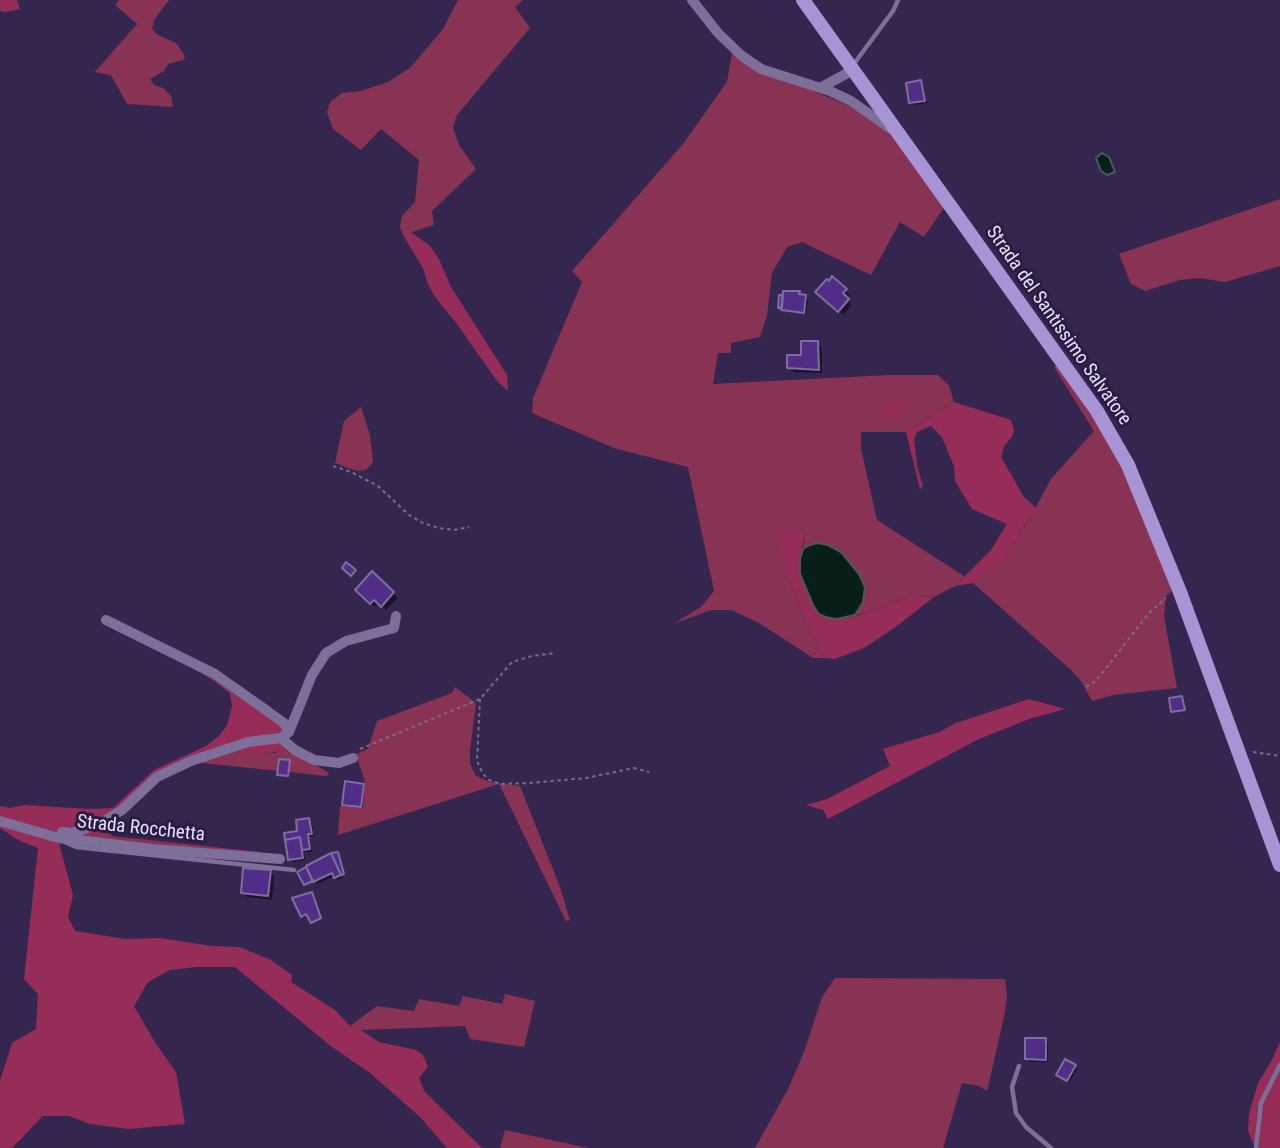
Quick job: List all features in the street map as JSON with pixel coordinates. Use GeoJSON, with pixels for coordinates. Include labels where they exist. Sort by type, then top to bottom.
{"type":"FeatureCollection","features":[{"type":"Feature","properties":{"kind":"street"},"geometry":{"type":"LineString","coordinates":[[692,0],[718,33],[742,56],[761,69],[851,101],[897,133]]}},
{"type":"Feature","properties":{"kind":"street","name":"Strada del Santissimo Salvatore"},"geometry":{"type":"LineString","coordinates":[[803,0],[1097,411],[1128,465],[1180,592],[1280,865]]}},
{"type":"Feature","properties":{"kind":"street"},"geometry":{"type":"LineString","coordinates":[[820,88],[852,68]]}},
{"type":"Feature","properties":{"kind":"street"},"geometry":{"type":"LineString","coordinates":[[285,735],[312,675],[326,653],[346,641],[394,628],[396,616]]}},
{"type":"Feature","properties":{"kind":"street"},"geometry":{"type":"LineString","coordinates":[[106,620],[215,674],[284,723],[285,735],[295,750],[314,760],[339,763],[353,758]]}},
{"type":"Feature","properties":{"kind":"street"},"geometry":{"type":"LineString","coordinates":[[39,832],[72,833],[99,824],[122,810],[157,777],[191,761],[248,742],[285,735]]}},
{"type":"Feature","properties":{"kind":"street","name":"Strada Rocchetta"},"geometry":{"type":"LineString","coordinates":[[0,821],[55,837],[152,849],[281,859]]}},
{"type":"Feature","properties":{"kind":"lane"},"geometry":{"type":"LineString","coordinates":[[852,68],[898,0]]}},
{"type":"Feature","properties":{"kind":"lane"},"geometry":{"type":"LineString","coordinates":[[55,837],[76,847],[294,870]]}},
{"type":"Feature","properties":{"kind":"lane"},"geometry":{"type":"LineString","coordinates":[[1256,1148],[1261,1103],[1280,1065]]}},
{"type":"Feature","properties":{"kind":"lane"},"geometry":{"type":"LineString","coordinates":[[1019,1066],[1013,1087],[1016,1113],[1026,1127],[1051,1148]]}},
{"type":"Feature","properties":{"kind":"path"},"geometry":{"type":"LineString","coordinates":[[333,466],[378,486],[409,515],[423,523],[454,530],[469,527]]}},
{"type":"Feature","properties":{"kind":"path"},"geometry":{"type":"LineString","coordinates":[[1086,687],[1096,681],[1149,614],[1163,600],[1180,592]]}},
{"type":"Feature","properties":{"kind":"path"},"geometry":{"type":"LineString","coordinates":[[353,758],[359,750],[480,699],[512,662],[556,653]]}},
{"type":"Feature","properties":{"kind":"path"},"geometry":{"type":"LineString","coordinates":[[480,699],[476,738],[477,761],[489,780],[501,784],[530,783],[586,778],[634,768],[649,772]]}},
{"type":"Feature","properties":{"kind":"path"},"geometry":{"type":"LineString","coordinates":[[1238,750],[1280,756]]}},
{"type":"Feature","properties":{"kind":"shaded area"},"geometry":{"type":"Polygon","coordinates":[[[0,0],[17,0],[20,9],[0,11],[0,0]]]}},
{"type":"Feature","properties":{"kind":"shaded area"},"geometry":{"type":"Polygon","coordinates":[[[119,0],[169,0],[154,20],[152,29],[158,35],[176,43],[185,56],[183,60],[168,64],[164,71],[150,79],[154,85],[163,88],[171,96],[173,107],[127,104],[111,75],[95,72],[137,24],[115,5],[119,0]]]}},
{"type":"Feature","properties":{"kind":"shaded area"},"geometry":{"type":"Polygon","coordinates":[[[458,0],[523,0],[515,7],[530,28],[457,115],[453,128],[459,145],[476,169],[432,211],[434,225],[403,235],[400,227],[402,216],[415,202],[419,160],[381,129],[361,150],[333,129],[327,112],[330,102],[342,93],[361,91],[388,82],[410,68],[443,29],[458,0]]]}},
{"type":"Feature","properties":{"kind":"shaded area"},"geometry":{"type":"Polygon","coordinates":[[[732,53],[847,105],[893,132],[947,203],[924,237],[900,222],[871,275],[802,242],[787,247],[772,273],[767,315],[760,337],[731,343],[731,353],[718,353],[713,384],[938,375],[949,386],[954,402],[906,432],[861,432],[861,449],[877,520],[964,576],[955,586],[934,597],[911,596],[855,615],[863,602],[818,543],[803,549],[805,532],[788,577],[825,658],[813,658],[759,623],[731,610],[711,610],[673,624],[701,607],[714,591],[688,467],[614,448],[532,413],[533,398],[582,282],[572,271],[683,144],[727,82],[732,53]]]}},
{"type":"Feature","properties":{"kind":"shaded area"},"geometry":{"type":"Polygon","coordinates":[[[1102,153],[1109,157],[1115,172],[1107,175],[1101,171],[1096,158],[1102,153]]]}},
{"type":"Feature","properties":{"kind":"shaded area"},"geometry":{"type":"Polygon","coordinates":[[[1280,199],[1280,266],[1225,282],[1200,278],[1180,280],[1145,291],[1131,284],[1119,254],[1280,199]]]}},
{"type":"Feature","properties":{"kind":"shaded area"},"geometry":{"type":"Polygon","coordinates":[[[411,232],[430,246],[439,259],[451,287],[507,375],[508,391],[497,381],[435,297],[423,268],[403,235],[411,232]]]}},
{"type":"Feature","properties":{"kind":"shaded area"},"geometry":{"type":"Polygon","coordinates":[[[1058,364],[1103,432],[1133,489],[1172,591],[1166,596],[1164,616],[1177,688],[1113,695],[1092,701],[1081,681],[1070,669],[973,583],[999,564],[1030,518],[1051,479],[1094,431],[1054,367],[1058,364]]]}},
{"type":"Feature","properties":{"kind":"shaded area"},"geometry":{"type":"Polygon","coordinates":[[[900,402],[907,407],[906,412],[899,417],[891,419],[880,413],[886,403],[900,402]]]}},
{"type":"Feature","properties":{"kind":"shaded area"},"geometry":{"type":"Polygon","coordinates":[[[954,402],[1011,420],[1014,430],[1001,457],[1024,497],[1036,508],[999,565],[973,583],[955,586],[991,550],[1007,524],[972,509],[955,481],[954,466],[942,437],[931,426],[917,432],[914,439],[923,486],[920,489],[906,432],[954,402]]]}},
{"type":"Feature","properties":{"kind":"shaded area"},"geometry":{"type":"Polygon","coordinates":[[[361,407],[370,435],[373,462],[366,470],[357,471],[335,463],[344,421],[361,407]]]}},
{"type":"Feature","properties":{"kind":"shaded area"},"geometry":{"type":"Polygon","coordinates":[[[795,529],[805,531],[800,559],[847,618],[911,596],[934,597],[864,648],[835,659],[825,658],[788,577],[778,538],[780,534],[795,529]]]}},
{"type":"Feature","properties":{"kind":"shaded area"},"geometry":{"type":"Polygon","coordinates":[[[818,543],[841,552],[859,574],[865,587],[863,602],[855,615],[837,619],[825,617],[818,613],[813,605],[800,574],[800,559],[803,549],[818,543]]]}},
{"type":"Feature","properties":{"kind":"shaded area"},"geometry":{"type":"Polygon","coordinates":[[[185,663],[233,681],[271,707],[288,739],[283,751],[259,754],[225,752],[177,768],[100,821],[93,833],[95,846],[59,844],[73,895],[68,917],[75,931],[125,939],[160,938],[212,946],[240,947],[271,960],[292,975],[291,982],[335,1010],[350,1026],[379,1042],[416,1050],[423,1055],[428,1067],[419,1078],[424,1091],[482,1148],[447,1148],[420,1117],[370,1073],[332,1047],[235,967],[197,967],[170,970],[148,982],[134,1006],[176,1072],[185,1124],[128,1129],[90,1124],[69,1116],[43,1116],[12,1148],[0,1148],[0,1081],[12,1043],[36,1029],[38,994],[24,979],[38,848],[20,841],[0,828],[0,806],[113,808],[154,770],[206,746],[219,736],[227,725],[232,706],[230,693],[185,663]]]}},
{"type":"Feature","properties":{"kind":"shaded area"},"geometry":{"type":"Polygon","coordinates":[[[455,687],[476,703],[470,750],[470,763],[475,775],[489,782],[520,786],[560,887],[570,920],[566,921],[499,784],[338,835],[340,806],[363,808],[365,782],[356,754],[368,749],[377,721],[452,693],[455,687]]]}},
{"type":"Feature","properties":{"kind":"shaded area"},"geometry":{"type":"Polygon","coordinates":[[[1029,699],[1065,709],[1029,719],[977,740],[828,819],[823,810],[806,805],[827,799],[890,766],[883,749],[1029,699]]]}},
{"type":"Feature","properties":{"kind":"shaded area"},"geometry":{"type":"Polygon","coordinates":[[[284,747],[329,773],[327,776],[193,762],[225,752],[274,753],[282,751],[284,747]]]}},
{"type":"Feature","properties":{"kind":"shaded area"},"geometry":{"type":"Polygon","coordinates":[[[113,822],[111,836],[260,852],[260,856],[94,839],[96,828],[113,822]]]}},
{"type":"Feature","properties":{"kind":"shaded area"},"geometry":{"type":"Polygon","coordinates":[[[835,978],[1005,979],[1007,997],[1004,1017],[987,1091],[979,1086],[962,1083],[943,1148],[755,1148],[788,1089],[804,1052],[822,997],[835,978]]]}},
{"type":"Feature","properties":{"kind":"shaded area"},"geometry":{"type":"Polygon","coordinates":[[[505,994],[535,1001],[524,1047],[470,1039],[465,1026],[361,1030],[350,1026],[377,1006],[414,1011],[419,999],[459,1006],[463,996],[502,1004],[505,994]]]}},
{"type":"Feature","properties":{"kind":"shaded area"},"geometry":{"type":"Polygon","coordinates":[[[1280,1042],[1280,1148],[1255,1148],[1248,1131],[1249,1113],[1258,1083],[1280,1042]]]}},
{"type":"Feature","properties":{"kind":"shaded area"},"geometry":{"type":"Polygon","coordinates":[[[505,1130],[588,1148],[500,1148],[505,1130]]]}},
{"type":"Feature","properties":{"kind":"building"},"geometry":{"type":"Polygon","coordinates":[[[921,80],[925,101],[909,103],[906,83],[921,80]]]}},
{"type":"Feature","properties":{"kind":"building"},"geometry":{"type":"Polygon","coordinates":[[[832,276],[847,289],[843,293],[849,299],[838,312],[815,292],[832,276]]]}},
{"type":"Feature","properties":{"kind":"building"},"geometry":{"type":"Polygon","coordinates":[[[783,291],[800,291],[799,294],[806,295],[804,313],[781,310],[783,291]]]}},
{"type":"Feature","properties":{"kind":"building"},"geometry":{"type":"Polygon","coordinates":[[[779,295],[783,295],[782,308],[778,308],[779,295]]]}},
{"type":"Feature","properties":{"kind":"building"},"geometry":{"type":"Polygon","coordinates":[[[801,341],[818,341],[819,370],[787,368],[787,355],[801,355],[801,341]]]}},
{"type":"Feature","properties":{"kind":"building"},"geometry":{"type":"Polygon","coordinates":[[[346,562],[356,570],[351,576],[342,568],[346,562]]]}},
{"type":"Feature","properties":{"kind":"building"},"geometry":{"type":"Polygon","coordinates":[[[372,571],[394,592],[381,607],[374,600],[370,604],[355,590],[372,571]]]}},
{"type":"Feature","properties":{"kind":"building"},"geometry":{"type":"Polygon","coordinates":[[[1182,696],[1185,710],[1171,712],[1169,698],[1182,696]]]}},
{"type":"Feature","properties":{"kind":"building"},"geometry":{"type":"Polygon","coordinates":[[[279,759],[290,760],[288,776],[277,775],[279,759]]]}},
{"type":"Feature","properties":{"kind":"building"},"geometry":{"type":"Polygon","coordinates":[[[345,781],[364,784],[361,807],[342,805],[345,781]]]}},
{"type":"Feature","properties":{"kind":"building"},"geometry":{"type":"Polygon","coordinates":[[[309,818],[312,834],[308,834],[310,849],[302,850],[300,837],[285,840],[284,833],[297,831],[296,820],[309,818]]]}},
{"type":"Feature","properties":{"kind":"building"},"geometry":{"type":"Polygon","coordinates":[[[300,837],[303,858],[288,860],[285,840],[300,837]]]}},
{"type":"Feature","properties":{"kind":"building"},"geometry":{"type":"Polygon","coordinates":[[[338,852],[344,874],[341,875],[331,853],[338,852]]]}},
{"type":"Feature","properties":{"kind":"building"},"geometry":{"type":"Polygon","coordinates":[[[331,853],[341,875],[334,878],[332,873],[313,882],[306,866],[331,853]]]}},
{"type":"Feature","properties":{"kind":"building"},"geometry":{"type":"Polygon","coordinates":[[[306,867],[313,881],[304,885],[297,872],[306,867]]]}},
{"type":"Feature","properties":{"kind":"building"},"geometry":{"type":"Polygon","coordinates":[[[243,868],[271,870],[268,896],[241,893],[243,868]]]}},
{"type":"Feature","properties":{"kind":"building"},"geometry":{"type":"Polygon","coordinates":[[[312,892],[321,918],[311,923],[306,914],[301,917],[292,898],[312,892]]]}},
{"type":"Feature","properties":{"kind":"building"},"geometry":{"type":"Polygon","coordinates":[[[1025,1038],[1046,1038],[1046,1060],[1025,1059],[1025,1038]]]}},
{"type":"Feature","properties":{"kind":"building"},"geometry":{"type":"Polygon","coordinates":[[[1065,1059],[1076,1065],[1067,1081],[1056,1075],[1065,1059]]]}}]}
